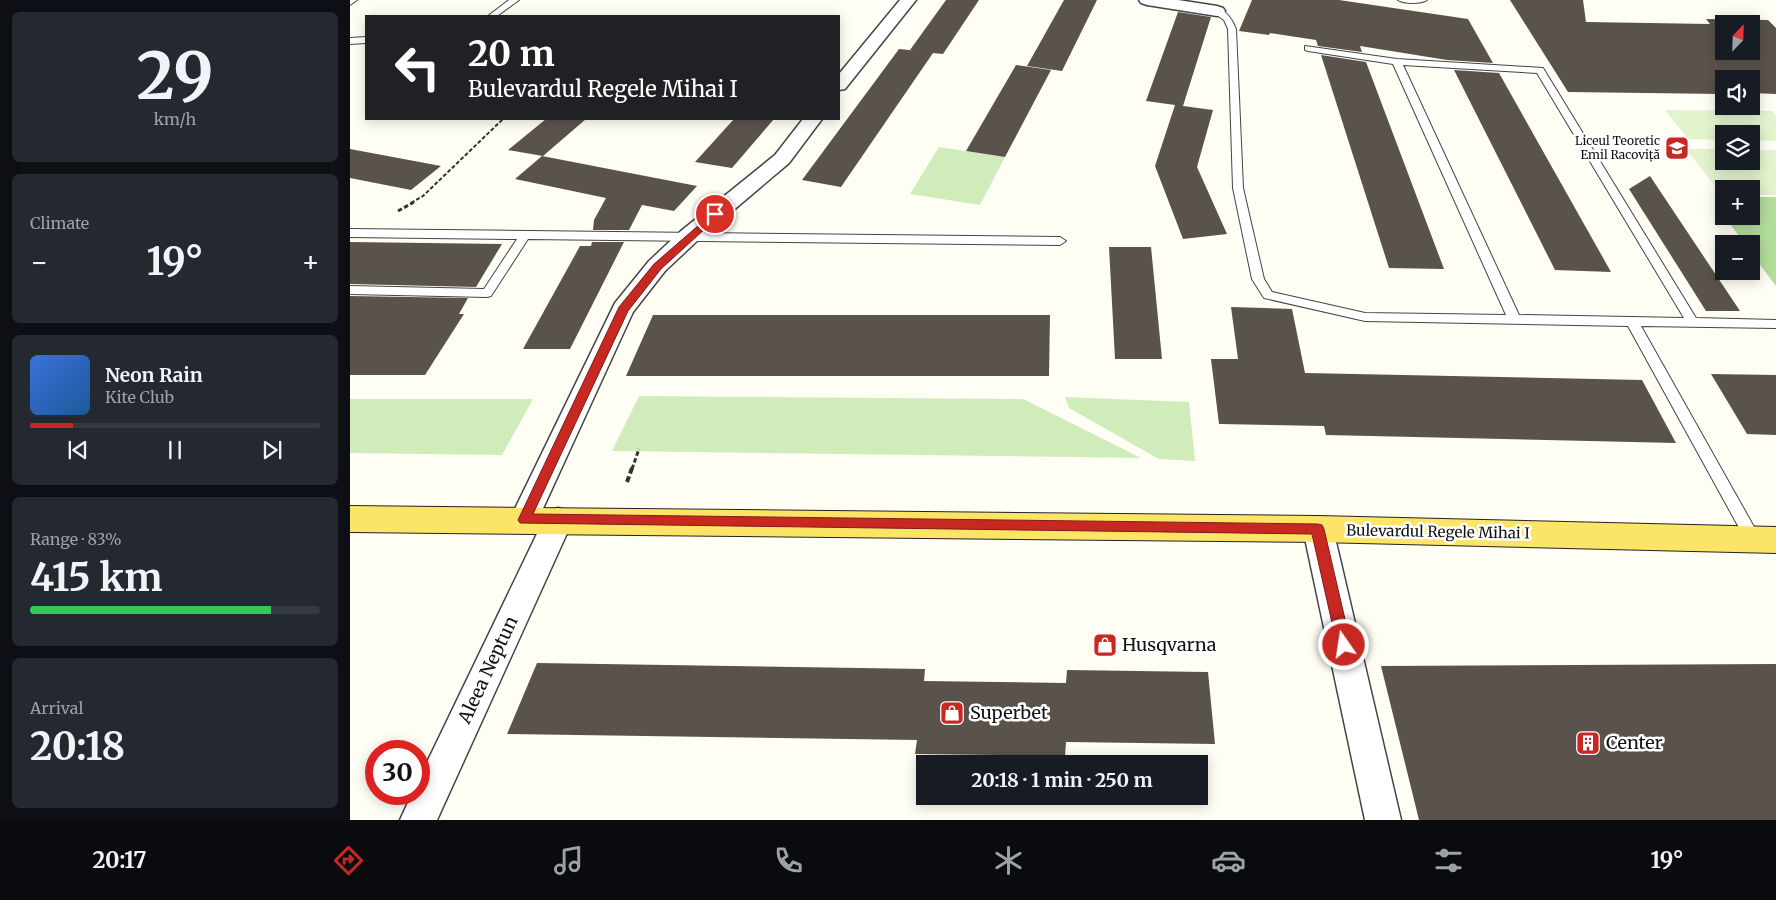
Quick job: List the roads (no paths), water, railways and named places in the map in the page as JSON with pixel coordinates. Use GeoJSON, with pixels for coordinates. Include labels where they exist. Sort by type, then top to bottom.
{"type":"FeatureCollection","features":[{"type":"Feature","properties":{"kind":"main road","name":"Bulevardul Regele Mihai I"},"geometry":{"type":"LineString","coordinates":[[350,519],[1318,529],[1764,539]]}},
{"type":"Feature","properties":{"kind":"street"},"geometry":{"type":"LineString","coordinates":[[840,84],[908,0]]}},
{"type":"Feature","properties":{"kind":"street"},"geometry":{"type":"LineString","coordinates":[[1147,0],[1217,11]]}},
{"type":"Feature","properties":{"kind":"street"},"geometry":{"type":"LineString","coordinates":[[524,520],[623,309],[657,266],[689,236],[782,159],[812,120]]}},
{"type":"Feature","properties":{"kind":"street","name":"Aleea Neptun"},"geometry":{"type":"LineString","coordinates":[[418,820],[558,520]]}},
{"type":"Feature","properties":{"kind":"street"},"geometry":{"type":"LineString","coordinates":[[1318,529],[1383,820]]}},
{"type":"Feature","properties":{"kind":"lane"},"geometry":{"type":"LineString","coordinates":[[350,2],[354,0]]}},
{"type":"Feature","properties":{"kind":"lane"},"geometry":{"type":"LineString","coordinates":[[493,15],[515,0]]}},
{"type":"Feature","properties":{"kind":"lane"},"geometry":{"type":"LineString","coordinates":[[1402,0],[1423,0]]}},
{"type":"Feature","properties":{"kind":"lane"},"geometry":{"type":"LineString","coordinates":[[1217,11],[1228,19],[1232,29],[1238,188],[1258,279],[1268,295],[1365,317],[1776,324]]}},
{"type":"Feature","properties":{"kind":"lane"},"geometry":{"type":"LineString","coordinates":[[350,41],[365,40]]}},
{"type":"Feature","properties":{"kind":"lane"},"geometry":{"type":"LineString","coordinates":[[1308,48],[1397,62],[1540,70],[1693,323]]}},
{"type":"Feature","properties":{"kind":"lane"},"geometry":{"type":"LineString","coordinates":[[1397,62],[1514,319]]}},
{"type":"Feature","properties":{"kind":"lane"},"geometry":{"type":"LineString","coordinates":[[354,233],[1060,241]]}},
{"type":"Feature","properties":{"kind":"lane"},"geometry":{"type":"LineString","coordinates":[[350,290],[487,293],[526,235]]}},
{"type":"Feature","properties":{"kind":"lane"},"geometry":{"type":"LineString","coordinates":[[1632,322],[1764,539]]}},
{"type":"Feature","properties":{"kind":"place","name":"Liceul Teoretic Emil Racoviță"},"geometry":{"type":"Point","coordinates":[1677,148]}},
{"type":"Feature","properties":{"kind":"place","name":"Husqvarna"},"geometry":{"type":"Point","coordinates":[1105,645]}},
{"type":"Feature","properties":{"kind":"place","name":"Superbet"},"geometry":{"type":"Point","coordinates":[952,713]}},
{"type":"Feature","properties":{"kind":"place","name":"Center"},"geometry":{"type":"Point","coordinates":[1588,743]}}]}
